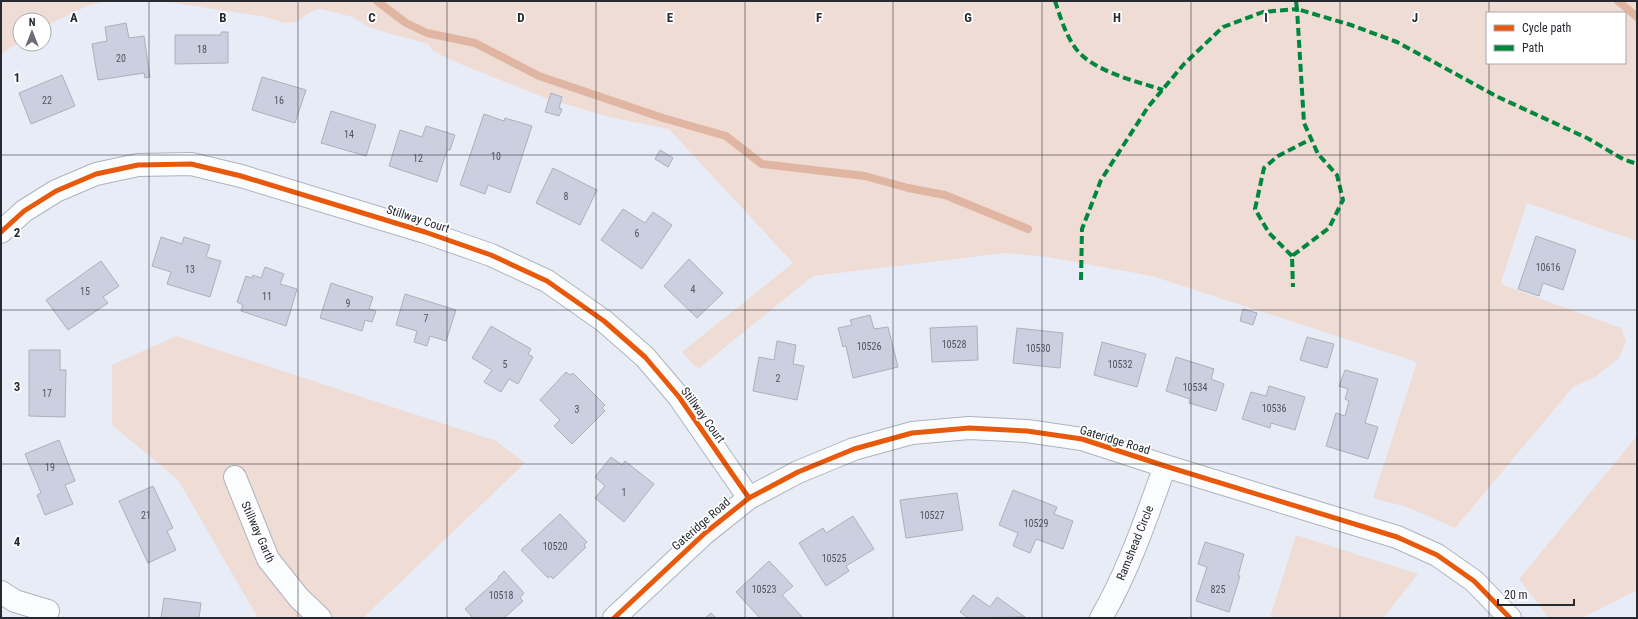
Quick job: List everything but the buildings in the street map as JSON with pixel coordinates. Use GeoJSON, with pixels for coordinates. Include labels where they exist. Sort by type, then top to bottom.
{"type":"FeatureCollection","features":[{"type":"Feature","properties":{"kind":"street","name":"Stillway Court"},"geometry":{"type":"LineString","coordinates":[[1,232],[24,211],[56,191],[96,174],[138,165],[191,164],[249,178],[425,232],[484,252],[547,281],[604,321],[645,357],[679,397],[749,498]]}},
{"type":"Feature","properties":{"kind":"street","name":"Gateridge Road"},"geometry":{"type":"LineString","coordinates":[[614,618],[705,533],[749,498],[798,472],[854,448],[912,433],[969,428],[1026,431],[1082,439],[1397,537],[1437,555],[1474,581],[1510,618]]}},
{"type":"Feature","properties":{"kind":"street","name":"Ramshead Circle"},"geometry":{"type":"LineString","coordinates":[[1101,618],[1110,603],[1136,548],[1165,466]]}},
{"type":"Feature","properties":{"kind":"street","name":"Stillway Garth"},"geometry":{"type":"LineString","coordinates":[[235,477],[268,559],[299,598],[320,618]]}},
{"type":"Feature","properties":{"kind":"street"},"geometry":{"type":"LineString","coordinates":[[1,592],[15,601],[48,611]]}},
{"type":"Feature","properties":{"kind":"shaded area"},"geometry":{"type":"Polygon","coordinates":[[[1,1],[107,1],[87,6],[52,23],[52,12],[12,12],[12,47],[1,54],[1,1]]]}},
{"type":"Feature","properties":{"kind":"shaded area"},"geometry":{"type":"Polygon","coordinates":[[[161,1],[1637,1],[1637,241],[1527,203],[1501,282],[1503,285],[1621,328],[1626,341],[1619,358],[1595,377],[1573,387],[1455,528],[1407,507],[1373,498],[1417,362],[1152,276],[1048,257],[1005,253],[813,276],[698,369],[682,352],[793,263],[669,129],[609,117],[545,98],[453,61],[433,51],[428,44],[369,27],[352,17],[334,12],[319,9],[310,12],[296,22],[284,23],[266,17],[161,1]]]}},
{"type":"Feature","properties":{"kind":"shaded area"},"geometry":{"type":"Polygon","coordinates":[[[176,336],[496,441],[525,463],[363,618],[258,618],[178,480],[112,425],[112,365],[176,336]]]}},
{"type":"Feature","properties":{"kind":"shaded area"},"geometry":{"type":"Polygon","coordinates":[[[1637,436],[1637,590],[1582,618],[1549,618],[1519,579],[1637,436]]]}},
{"type":"Feature","properties":{"kind":"shaded area"},"geometry":{"type":"Polygon","coordinates":[[[1296,535],[1418,574],[1383,618],[1270,618],[1296,535]]]}},
{"type":"Feature","properties":{"kind":"waterway"},"geometry":{"type":"LineString","coordinates":[[377,1],[406,23],[427,33],[475,43],[539,76],[663,118],[726,136],[762,164],[865,176],[908,188],[945,195],[1028,229]]}},
{"type":"Feature","properties":{"kind":"waterway"},"geometry":{"type":"LineString","coordinates":[[1618,1],[1637,17]]}},
{"type":"Feature","properties":{"kind":"marked path"},"geometry":{"type":"LineString","coordinates":[[1055,1],[1068,36],[1081,55],[1102,69],[1127,79],[1163,90]]}},
{"type":"Feature","properties":{"kind":"marked path"},"geometry":{"type":"LineString","coordinates":[[1296,1],[1297,9],[1351,25],[1397,42],[1498,97],[1587,138],[1623,159],[1637,164]]}},
{"type":"Feature","properties":{"kind":"marked path"},"geometry":{"type":"LineString","coordinates":[[1081,280],[1082,229],[1101,180],[1148,107],[1184,64],[1223,27],[1263,12],[1297,9],[1304,123],[1318,154],[1337,175],[1343,200],[1329,228],[1292,256],[1293,287]]}},
{"type":"Feature","properties":{"kind":"marked path"},"geometry":{"type":"LineString","coordinates":[[1292,256],[1269,233],[1255,209],[1264,168],[1278,156],[1311,139]]}},
{"type":"Feature","properties":{"kind":"cycle path"},"geometry":{"type":"LineString","coordinates":[[1,232],[24,211],[56,191],[96,174],[138,165],[191,164],[241,176],[425,232],[491,255],[547,281],[604,321],[645,357],[679,397],[749,498]]}},
{"type":"Feature","properties":{"kind":"cycle path"},"geometry":{"type":"LineString","coordinates":[[614,618],[705,533],[749,498],[798,472],[854,449],[912,433],[969,428],[1027,431],[1082,439],[1397,537],[1437,555],[1474,581],[1510,618]]}}]}
